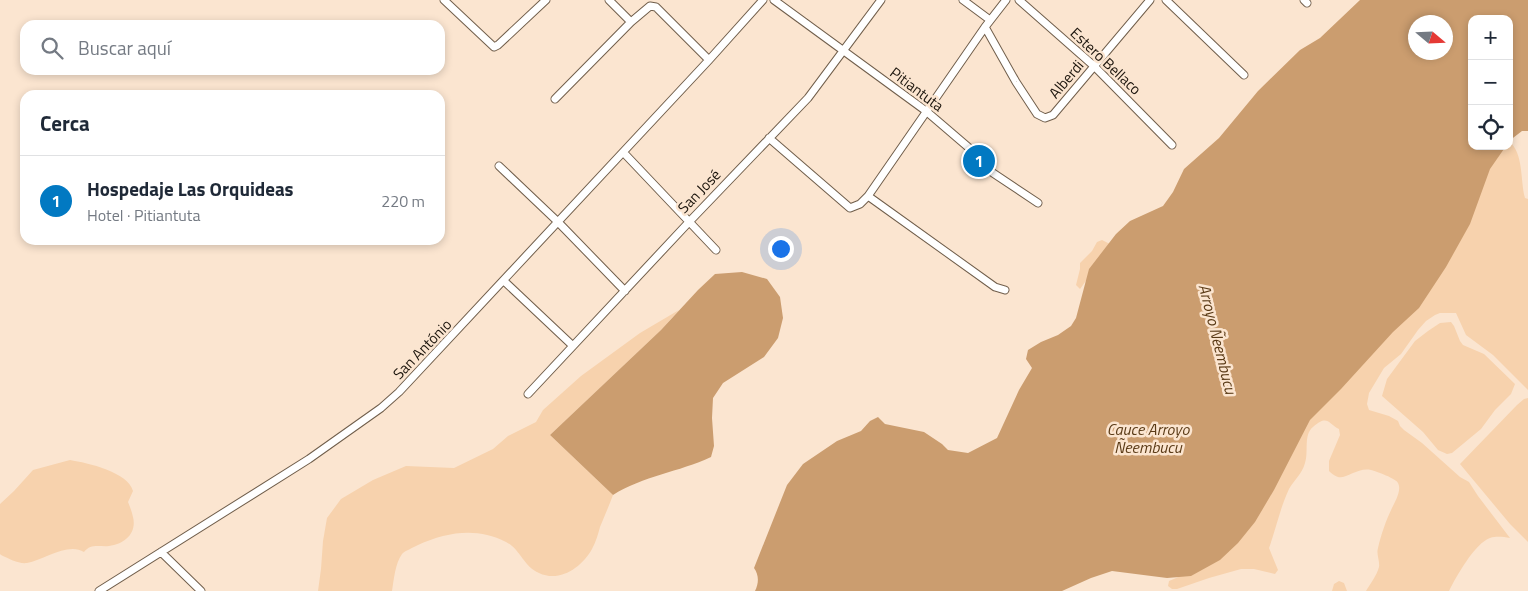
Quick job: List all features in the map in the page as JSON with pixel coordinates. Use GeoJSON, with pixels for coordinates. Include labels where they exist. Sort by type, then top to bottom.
{"type":"FeatureCollection","features":[{"type":"Feature","properties":{"kind":"street"},"geometry":{"type":"LineString","coordinates":[[444,0],[494,47],[546,0]]}},
{"type":"Feature","properties":{"kind":"street"},"geometry":{"type":"LineString","coordinates":[[609,0],[631,22]]}},
{"type":"Feature","properties":{"kind":"street","name":"San António"},"geometry":{"type":"LineString","coordinates":[[100,591],[308,459],[381,408],[400,392],[763,0]]}},
{"type":"Feature","properties":{"kind":"street","name":"Pitiantuta"},"geometry":{"type":"LineString","coordinates":[[774,0],[926,111],[975,153],[978,162],[1038,203]]}},
{"type":"Feature","properties":{"kind":"street","name":"San José"},"geometry":{"type":"LineString","coordinates":[[528,394],[808,98],[881,0]]}},
{"type":"Feature","properties":{"kind":"street"},"geometry":{"type":"LineString","coordinates":[[963,0],[990,20]]}},
{"type":"Feature","properties":{"kind":"street"},"geometry":{"type":"LineString","coordinates":[[769,138],[850,208],[860,204],[868,196],[985,27],[1006,0]]}},
{"type":"Feature","properties":{"kind":"street","name":"Estero Bellaco"},"geometry":{"type":"LineString","coordinates":[[1019,0],[1094,66],[1172,146]]}},
{"type":"Feature","properties":{"kind":"street","name":"Alberdi"},"geometry":{"type":"LineString","coordinates":[[985,27],[1036,114],[1044,118],[1053,115],[1150,0]]}},
{"type":"Feature","properties":{"kind":"street"},"geometry":{"type":"LineString","coordinates":[[1166,0],[1244,75]]}},
{"type":"Feature","properties":{"kind":"street"},"geometry":{"type":"LineString","coordinates":[[555,99],[631,22],[650,6],[656,7],[709,60]]}},
{"type":"Feature","properties":{"kind":"street"},"geometry":{"type":"LineString","coordinates":[[623,152],[716,250]]}},
{"type":"Feature","properties":{"kind":"street"},"geometry":{"type":"LineString","coordinates":[[499,166],[625,290]]}},
{"type":"Feature","properties":{"kind":"street"},"geometry":{"type":"LineString","coordinates":[[868,196],[995,288],[1005,290]]}},
{"type":"Feature","properties":{"kind":"street"},"geometry":{"type":"LineString","coordinates":[[504,281],[573,346]]}},
{"type":"Feature","properties":{"kind":"street"},"geometry":{"type":"LineString","coordinates":[[161,552],[201,591]]}},
{"type":"Feature","properties":{"kind":"shaded area"},"geometry":{"type":"Polygon","coordinates":[[[1513,145],[1521,168],[1523,191],[1525,198],[1528,199],[1528,390],[1493,355],[1466,335],[1456,313],[1440,313],[1426,321],[1401,354],[1384,368],[1369,393],[1367,404],[1369,410],[1398,421],[1404,430],[1422,443],[1460,477],[1469,482],[1510,538],[1490,538],[1478,546],[1466,561],[1449,591],[1366,591],[1379,567],[1377,553],[1379,543],[1398,496],[1399,486],[1394,479],[1371,470],[1362,470],[1341,477],[1337,477],[1330,472],[1329,461],[1340,435],[1339,429],[1328,421],[1322,421],[1313,427],[1308,434],[1304,467],[1289,489],[1269,548],[1278,570],[1275,574],[1254,569],[1241,569],[1177,589],[1172,589],[1168,586],[1169,581],[1188,573],[1259,496],[1487,150],[1513,150],[1513,145]]]}},
{"type":"Feature","properties":{"kind":"shaded area"},"geometry":{"type":"Polygon","coordinates":[[[1102,240],[1112,245],[1080,289],[1076,285],[1080,263],[1092,251],[1097,242],[1102,240]]]}},
{"type":"Feature","properties":{"kind":"shaded area"},"geometry":{"type":"Polygon","coordinates":[[[679,310],[661,330],[550,435],[613,495],[597,538],[588,556],[570,572],[562,575],[547,576],[529,567],[515,549],[506,542],[484,534],[462,533],[440,537],[418,545],[402,554],[396,567],[392,591],[318,591],[327,518],[341,499],[373,480],[406,466],[454,468],[493,449],[508,436],[536,422],[543,410],[581,376],[640,333],[679,310]]]}},
{"type":"Feature","properties":{"kind":"shaded area"},"geometry":{"type":"Polygon","coordinates":[[[1451,322],[1463,345],[1484,354],[1515,384],[1511,394],[1495,410],[1481,429],[1452,453],[1447,454],[1438,450],[1423,432],[1382,396],[1387,379],[1415,341],[1440,323],[1451,322]]]}},
{"type":"Feature","properties":{"kind":"shaded area"},"geometry":{"type":"Polygon","coordinates":[[[1528,398],[1528,542],[1510,524],[1460,464],[1517,405],[1528,398]]]}},
{"type":"Feature","properties":{"kind":"shaded area"},"geometry":{"type":"Polygon","coordinates":[[[70,460],[87,463],[116,474],[130,484],[133,491],[128,502],[134,523],[131,533],[125,540],[115,545],[92,546],[84,552],[78,549],[63,550],[27,563],[17,562],[1,555],[0,504],[33,470],[70,460]]]}},
{"type":"Feature","properties":{"kind":"shaded area"},"geometry":{"type":"Polygon","coordinates":[[[1339,581],[1344,583],[1347,591],[1332,591],[1334,584],[1339,581]]]}},
{"type":"Feature","properties":{"kind":"water","name":"Cauce Arroyo Ñeembucu"},"geometry":{"type":"Polygon","coordinates":[[[1360,0],[1528,0],[1528,131],[1522,131],[1513,138],[1513,15],[1468,15],[1468,150],[1503,150],[1490,169],[1470,224],[1446,267],[1419,308],[1393,332],[1310,420],[1274,490],[1255,522],[1238,543],[1220,560],[1191,576],[1167,578],[1112,571],[1062,591],[755,591],[758,579],[754,568],[787,485],[803,464],[837,441],[861,431],[870,421],[878,417],[885,424],[924,432],[948,450],[968,453],[997,438],[1019,390],[1032,368],[1026,359],[1028,350],[1058,335],[1071,326],[1076,318],[1089,269],[1116,234],[1130,221],[1163,206],[1173,192],[1184,169],[1219,138],[1258,91],[1300,50],[1320,38],[1360,0]]]}},
{"type":"Feature","properties":{"kind":"water"},"geometry":{"type":"Polygon","coordinates":[[[742,272],[767,279],[780,297],[783,318],[778,338],[764,357],[723,383],[713,398],[714,446],[711,457],[636,483],[613,495],[550,435],[661,330],[715,274],[742,272]]]}},
{"type":"Feature","properties":{"kind":"place","name":"Hospedaje Las Orquideas"},"geometry":{"type":"Point","coordinates":[979,161]}},
{"type":"Feature","properties":{"kind":"water label","name":"Arroyo Ñeembucu"},"geometry":{"type":"Point","coordinates":[1218,339]}}]}
